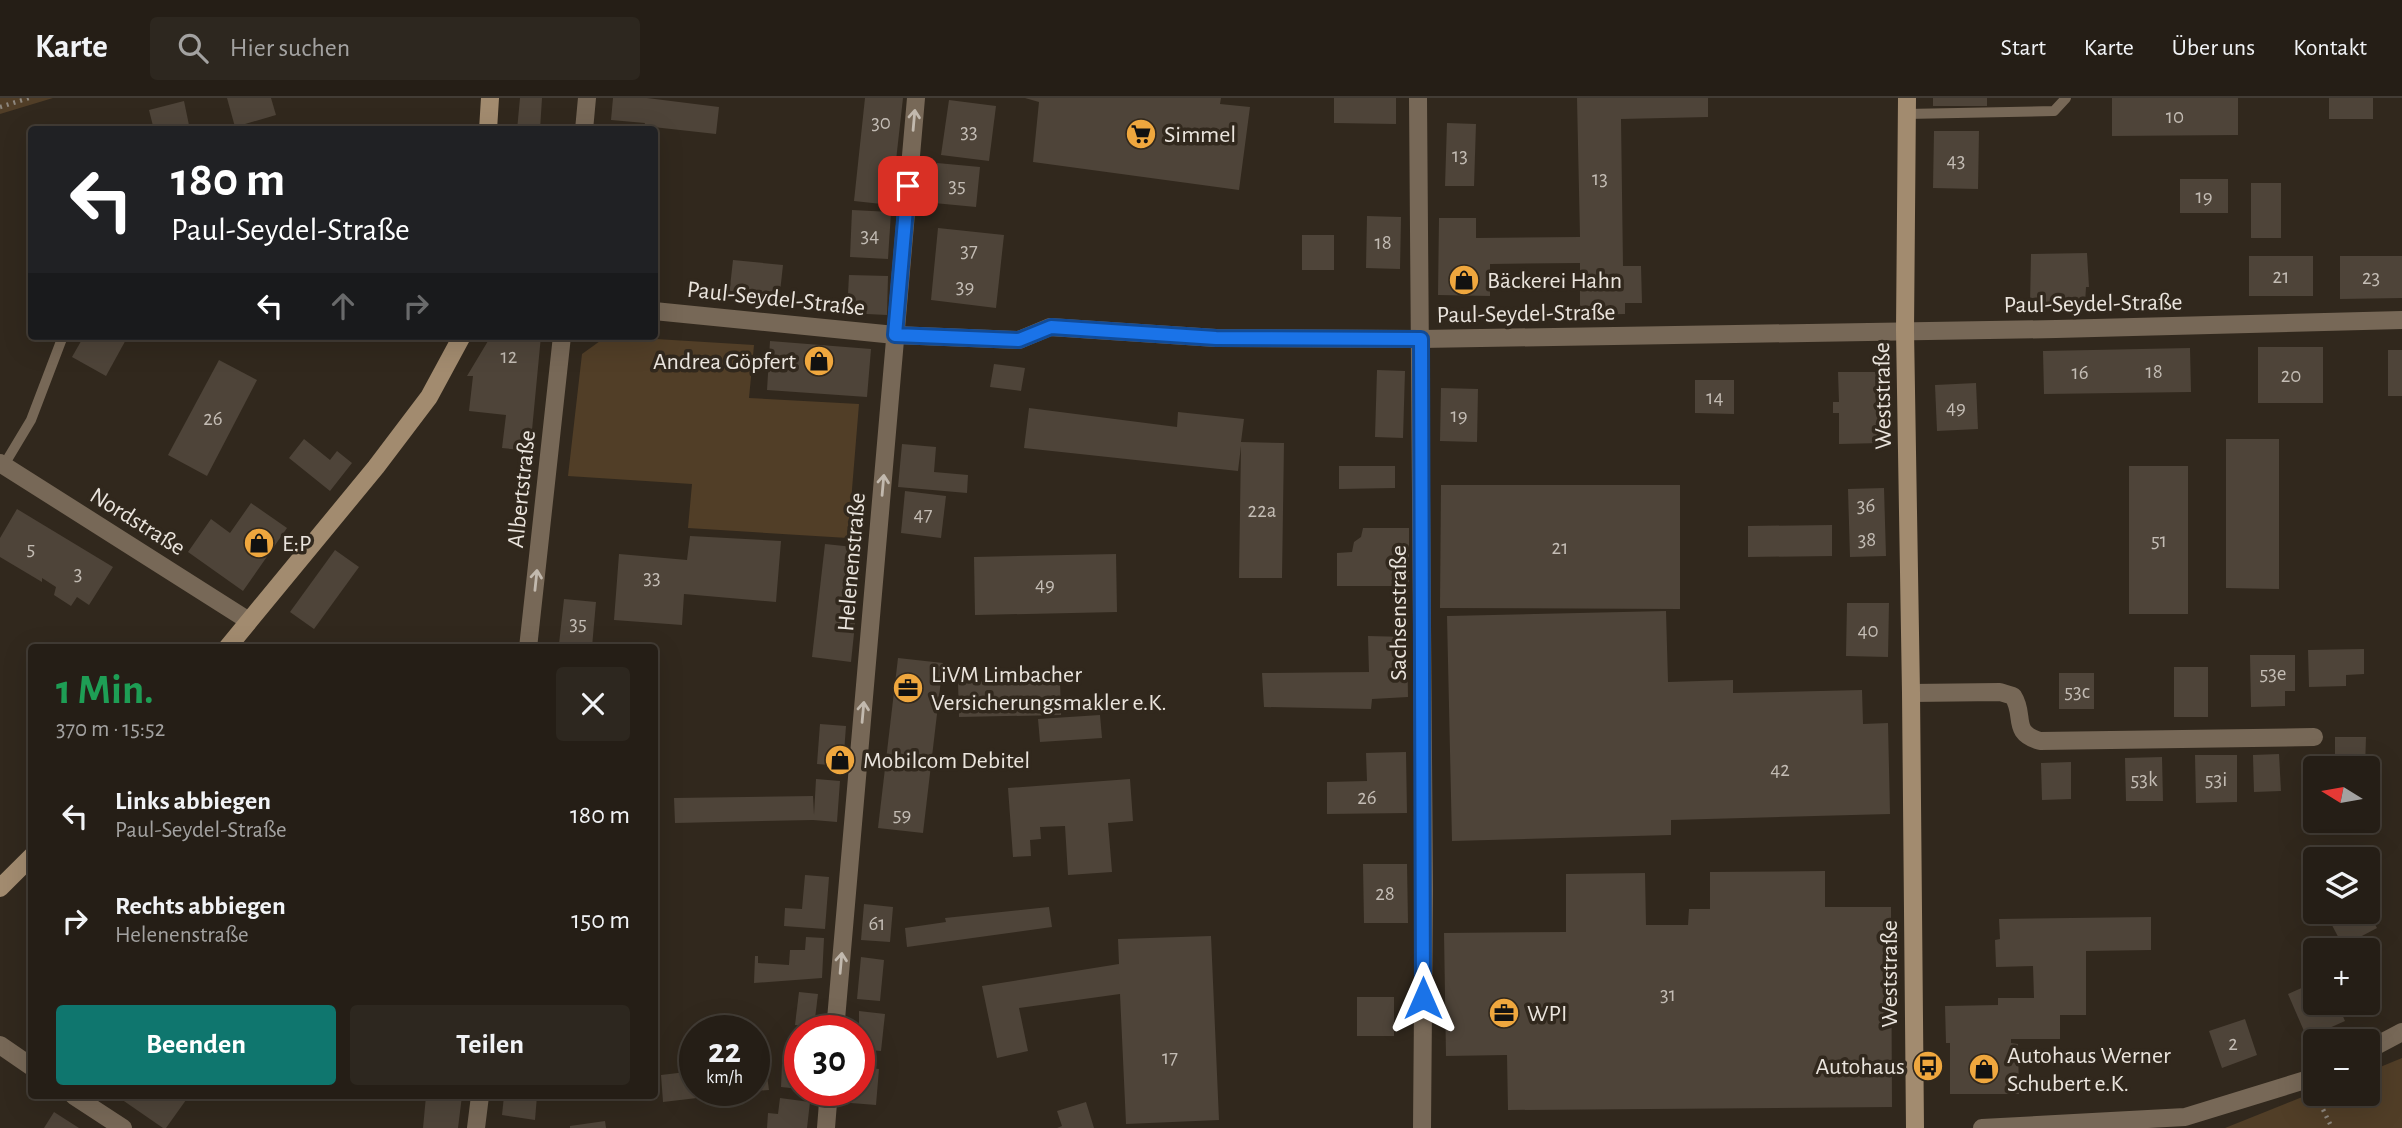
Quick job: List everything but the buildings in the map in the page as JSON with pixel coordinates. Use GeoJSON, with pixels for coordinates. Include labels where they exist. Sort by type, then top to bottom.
{"type":"FeatureCollection","features":[{"type":"Feature","properties":{"kind":"main road"},"geometry":{"type":"LineString","coordinates":[[488,126],[490,98]]}},
{"type":"Feature","properties":{"kind":"main road","name":"Weststraße"},"geometry":{"type":"LineString","coordinates":[[1906,106],[1905,330],[1912,693],[1915,1128]]}},
{"type":"Feature","properties":{"kind":"main road"},"geometry":{"type":"LineString","coordinates":[[230,644],[376,467],[429,397],[460,340]]}},
{"type":"Feature","properties":{"kind":"main road"},"geometry":{"type":"LineString","coordinates":[[0,888],[28,860]]}},
{"type":"Feature","properties":{"kind":"street"},"geometry":{"type":"LineString","coordinates":[[584,126],[587,98]]}},
{"type":"Feature","properties":{"kind":"street","name":"Helenenstraße"},"geometry":{"type":"LineString","coordinates":[[836,1015],[916,98]]}},
{"type":"Feature","properties":{"kind":"street","name":"Sachsenstraße"},"geometry":{"type":"LineString","coordinates":[[1418,98],[1424,875],[1422,1128]]}},
{"type":"Feature","properties":{"kind":"street","name":"Paul-Seydel-Straße"},"geometry":{"type":"LineString","coordinates":[[658,311],[895,335],[1019,340],[1051,327],[1216,338],[1421,339],[2056,329],[2402,320]]}},
{"type":"Feature","properties":{"kind":"street","name":"Albertstraße"},"geometry":{"type":"LineString","coordinates":[[528,644],[562,340]]}},
{"type":"Feature","properties":{"kind":"street","name":"Nordstraße"},"geometry":{"type":"LineString","coordinates":[[2,464],[249,621]]}},
{"type":"Feature","properties":{"kind":"street"},"geometry":{"type":"LineString","coordinates":[[1912,693],[2000,692],[2013,696],[2018,703],[2020,727],[2028,737],[2040,741],[2314,737]]}},
{"type":"Feature","properties":{"kind":"street"},"geometry":{"type":"LineString","coordinates":[[2380,1044],[2402,1032]]}},
{"type":"Feature","properties":{"kind":"street"},"geometry":{"type":"LineString","coordinates":[[0,1045],[28,1064]]}},
{"type":"Feature","properties":{"kind":"street"},"geometry":{"type":"LineString","coordinates":[[1982,1128],[2185,1117],[2303,1081]]}},
{"type":"Feature","properties":{"kind":"street"},"geometry":{"type":"LineString","coordinates":[[79,1099],[123,1128]]}},
{"type":"Feature","properties":{"kind":"street"},"geometry":{"type":"LineString","coordinates":[[476,1128],[480,1099]]}},
{"type":"Feature","properties":{"kind":"street"},"geometry":{"type":"LineString","coordinates":[[826,1128],[828,1106]]}},
{"type":"Feature","properties":{"kind":"lane"},"geometry":{"type":"LineString","coordinates":[[1906,106],[2054,111],[2066,98]]}},
{"type":"Feature","properties":{"kind":"lane"},"geometry":{"type":"LineString","coordinates":[[2,464],[31,420],[62,340]]}},
{"type":"Feature","properties":{"kind":"path"},"geometry":{"type":"LineString","coordinates":[[0,107],[29,98]]}},
{"type":"Feature","properties":{"kind":"path"},"geometry":{"type":"LineString","coordinates":[[2321,1106],[2332,1128]]}},
{"type":"Feature","properties":{"kind":"shaded area"},"geometry":{"type":"Polygon","coordinates":[[[0,98],[53,98],[0,114],[0,98]]]}},
{"type":"Feature","properties":{"kind":"shaded area"},"geometry":{"type":"Polygon","coordinates":[[[658,339],[754,345],[749,398],[859,404],[848,538],[688,528],[692,484],[568,476],[582,354],[601,340],[658,339]]]}},
{"type":"Feature","properties":{"kind":"shaded area"},"geometry":{"type":"Polygon","coordinates":[[[2402,1058],[2402,1128],[2225,1128],[2303,1097],[2303,1106],[2380,1106],[2380,1067],[2402,1058]]]}},
{"type":"Feature","properties":{"kind":"place","name":"Simmel"},"geometry":{"type":"Point","coordinates":[1141,134]}},
{"type":"Feature","properties":{"kind":"place","name":"Bäckerei Hahn"},"geometry":{"type":"Point","coordinates":[1464,280]}},
{"type":"Feature","properties":{"kind":"place","name":"Andrea Göpfert"},"geometry":{"type":"Point","coordinates":[819,361]}},
{"type":"Feature","properties":{"kind":"place","name":"E:P"},"geometry":{"type":"Point","coordinates":[259,543]}},
{"type":"Feature","properties":{"kind":"place","name":"LiVM Limbacher Versicherungsmakler e.K."},"geometry":{"type":"Point","coordinates":[908,688]}},
{"type":"Feature","properties":{"kind":"place","name":"Mobilcom Debitel"},"geometry":{"type":"Point","coordinates":[840,760]}},
{"type":"Feature","properties":{"kind":"place","name":"WPI"},"geometry":{"type":"Point","coordinates":[1504,1013]}},
{"type":"Feature","properties":{"kind":"place","name":"Autohaus"},"geometry":{"type":"Point","coordinates":[1928,1066]}},
{"type":"Feature","properties":{"kind":"place","name":"Autohaus Werner Schubert e.K."},"geometry":{"type":"Point","coordinates":[1984,1069]}},
{"type":"Feature","properties":{"kind":"route"},"geometry":{"type":"LineString","coordinates":[[908,186],[895,335],[1019,340],[1051,327],[1216,338],[1421,339],[1423,998]]}}]}
